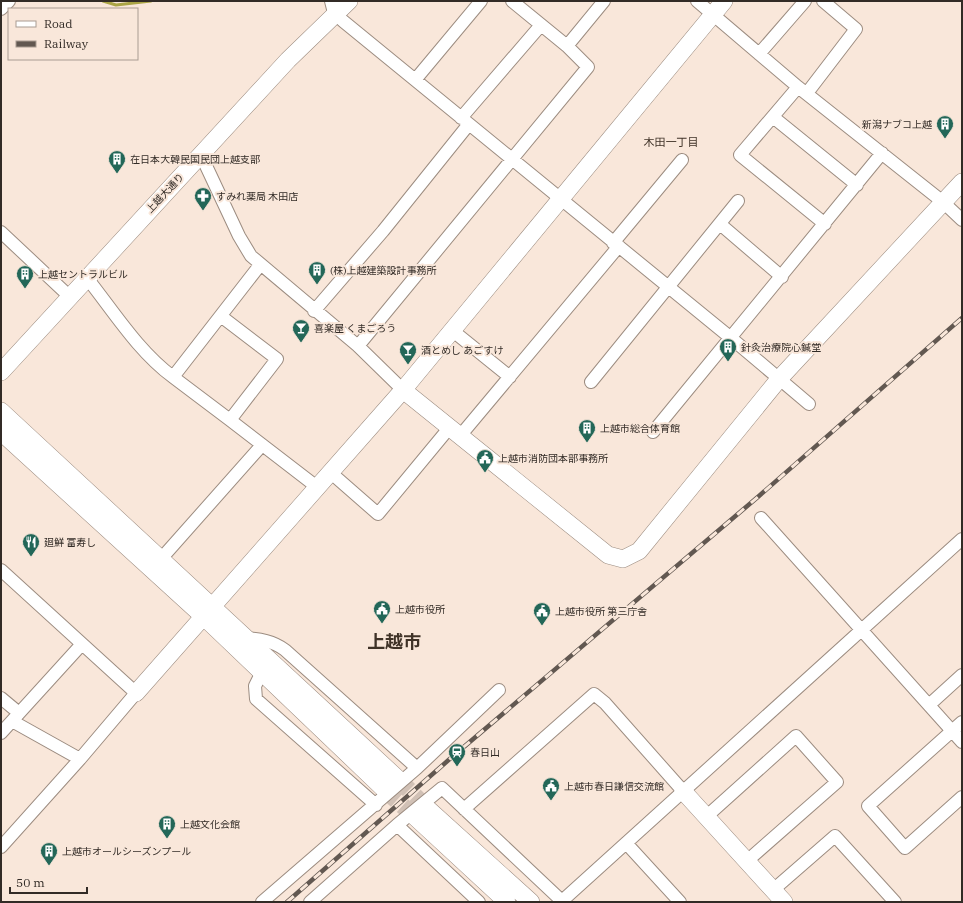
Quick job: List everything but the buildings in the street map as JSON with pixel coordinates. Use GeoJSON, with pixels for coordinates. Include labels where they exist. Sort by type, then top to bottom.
{"type":"FeatureCollection","features":[{"type":"Feature","properties":{"kind":"street"},"geometry":{"type":"LineString","coordinates":[[1,9],[9,1]]}},
{"type":"Feature","properties":{"kind":"street","name":"上越大通り"},"geometry":{"type":"LineString","coordinates":[[1,372],[288,60],[333,7],[349,1]]}},
{"type":"Feature","properties":{"kind":"street"},"geometry":{"type":"LineString","coordinates":[[415,80],[481,1]]}},
{"type":"Feature","properties":{"kind":"street"},"geometry":{"type":"LineString","coordinates":[[358,346],[588,67],[567,46],[512,1]]}},
{"type":"Feature","properties":{"kind":"street"},"geometry":{"type":"LineString","coordinates":[[567,46],[604,1]]}},
{"type":"Feature","properties":{"kind":"street"},"geometry":{"type":"LineString","coordinates":[[697,1],[802,90],[943,202],[962,220]]}},
{"type":"Feature","properties":{"kind":"street"},"geometry":{"type":"LineString","coordinates":[[1,847],[403,390],[562,200],[724,1]]}},
{"type":"Feature","properties":{"kind":"street"},"geometry":{"type":"LineString","coordinates":[[759,54],[805,1]]}},
{"type":"Feature","properties":{"kind":"street"},"geometry":{"type":"LineString","coordinates":[[823,1],[856,29],[802,90],[773,117],[740,155],[825,224]]}},
{"type":"Feature","properties":{"kind":"street"},"geometry":{"type":"LineString","coordinates":[[333,7],[415,80],[731,338],[809,404]]}},
{"type":"Feature","properties":{"kind":"street"},"geometry":{"type":"LineString","coordinates":[[314,311],[383,231],[465,121],[541,26]]}},
{"type":"Feature","properties":{"kind":"street"},"geometry":{"type":"LineString","coordinates":[[773,117],[857,185]]}},
{"type":"Feature","properties":{"kind":"street"},"geometry":{"type":"LineString","coordinates":[[653,432],[882,153]]}},
{"type":"Feature","properties":{"kind":"street"},"geometry":{"type":"LineString","coordinates":[[201,155],[240,236],[251,256],[260,265],[358,346],[403,390],[608,555],[623,559],[639,551],[779,378],[962,182]]}},
{"type":"Feature","properties":{"kind":"street"},"geometry":{"type":"LineString","coordinates":[[330,472],[378,514],[455,432],[510,377],[682,160]]}},
{"type":"Feature","properties":{"kind":"street"},"geometry":{"type":"LineString","coordinates":[[591,382],[738,201]]}},
{"type":"Feature","properties":{"kind":"street"},"geometry":{"type":"LineString","coordinates":[[720,224],[782,276]]}},
{"type":"Feature","properties":{"kind":"street"},"geometry":{"type":"LineString","coordinates":[[1,232],[70,296]]}},
{"type":"Feature","properties":{"kind":"street"},"geometry":{"type":"LineString","coordinates":[[173,377],[222,316],[260,265]]}},
{"type":"Feature","properties":{"kind":"street"},"geometry":{"type":"LineString","coordinates":[[87,278],[158,366],[317,487]]}},
{"type":"Feature","properties":{"kind":"street"},"geometry":{"type":"LineString","coordinates":[[222,316],[277,359],[230,420]]}},
{"type":"Feature","properties":{"kind":"street"},"geometry":{"type":"LineString","coordinates":[[453,330],[510,377]]}},
{"type":"Feature","properties":{"kind":"street"},"geometry":{"type":"LineString","coordinates":[[1,411],[160,560],[208,612],[262,672],[391,784],[245,638],[208,612],[1,432]]}},
{"type":"Feature","properties":{"kind":"street"},"geometry":{"type":"LineString","coordinates":[[160,560],[262,444]]}},
{"type":"Feature","properties":{"kind":"street"},"geometry":{"type":"LineString","coordinates":[[761,518],[962,742]]}},
{"type":"Feature","properties":{"kind":"street"},"geometry":{"type":"LineString","coordinates":[[310,902],[397,825],[442,788],[562,901],[962,539]]}},
{"type":"Feature","properties":{"kind":"street"},"geometry":{"type":"LineString","coordinates":[[1,570],[136,693]]}},
{"type":"Feature","properties":{"kind":"street"},"geometry":{"type":"LineString","coordinates":[[245,638],[267,641],[277,644],[285,650],[417,768]]}},
{"type":"Feature","properties":{"kind":"street"},"geometry":{"type":"LineString","coordinates":[[1,733],[82,644]]}},
{"type":"Feature","properties":{"kind":"street"},"geometry":{"type":"LineString","coordinates":[[262,672],[255,686],[256,699],[376,805]]}},
{"type":"Feature","properties":{"kind":"street"},"geometry":{"type":"LineString","coordinates":[[929,705],[962,675]]}},
{"type":"Feature","properties":{"kind":"street"},"geometry":{"type":"LineString","coordinates":[[262,902],[376,805],[499,690]]}},
{"type":"Feature","properties":{"kind":"street"},"geometry":{"type":"LineString","coordinates":[[464,809],[594,694],[605,703],[779,896],[835,836],[895,902]]}},
{"type":"Feature","properties":{"kind":"street"},"geometry":{"type":"LineString","coordinates":[[1,698],[15,717],[80,759]]}},
{"type":"Feature","properties":{"kind":"street"},"geometry":{"type":"LineString","coordinates":[[962,722],[868,806],[905,848],[962,796]]}},
{"type":"Feature","properties":{"kind":"street"},"geometry":{"type":"LineString","coordinates":[[707,816],[796,736],[837,782],[747,861]]}},
{"type":"Feature","properties":{"kind":"street"},"geometry":{"type":"LineString","coordinates":[[507,902],[421,812],[531,902]]}},
{"type":"Feature","properties":{"kind":"street"},"geometry":{"type":"LineString","coordinates":[[397,825],[479,902]]}},
{"type":"Feature","properties":{"kind":"street"},"geometry":{"type":"LineString","coordinates":[[626,843],[680,902]]}},
{"type":"Feature","properties":{"kind":"waterway"},"geometry":{"type":"LineString","coordinates":[[103,1],[116,5],[151,1]]}},
{"type":"Feature","properties":{"kind":"tunnel"},"geometry":{"type":"LineString","coordinates":[[397,778],[427,808]]}},
{"type":"Feature","properties":{"kind":"tunnel"},"geometry":{"type":"LineString","coordinates":[[384,789],[415,817]]}},
{"type":"Feature","properties":{"kind":"railway"},"geometry":{"type":"LineString","coordinates":[[287,902],[452,757],[759,496],[962,318]]}},
{"type":"Feature","properties":{"kind":"place","name":"新潟ナブコ上越"},"geometry":{"type":"Point","coordinates":[945,139]}},
{"type":"Feature","properties":{"kind":"place","name":"在日本大韓民国民団上越支部"},"geometry":{"type":"Point","coordinates":[117,174]}},
{"type":"Feature","properties":{"kind":"place","name":"すみれ薬局 木田店"},"geometry":{"type":"Point","coordinates":[203,211]}},
{"type":"Feature","properties":{"kind":"place","name":"(株)上越建築設計事務所"},"geometry":{"type":"Point","coordinates":[317,285]}},
{"type":"Feature","properties":{"kind":"place","name":"上越セントラルビル"},"geometry":{"type":"Point","coordinates":[25,289]}},
{"type":"Feature","properties":{"kind":"place","name":"喜楽屋 くまごろう"},"geometry":{"type":"Point","coordinates":[301,343]}},
{"type":"Feature","properties":{"kind":"place","name":"針灸治療院心鍼堂"},"geometry":{"type":"Point","coordinates":[728,362]}},
{"type":"Feature","properties":{"kind":"place","name":"酒とめし あごすけ"},"geometry":{"type":"Point","coordinates":[408,365]}},
{"type":"Feature","properties":{"kind":"place","name":"上越市総合体育館"},"geometry":{"type":"Point","coordinates":[587,443]}},
{"type":"Feature","properties":{"kind":"place","name":"上越市消防団本部事務所"},"geometry":{"type":"Point","coordinates":[485,473]}},
{"type":"Feature","properties":{"kind":"place","name":"廻鮮 富寿し"},"geometry":{"type":"Point","coordinates":[31,557]}},
{"type":"Feature","properties":{"kind":"place","name":"上越市役所"},"geometry":{"type":"Point","coordinates":[382,624]}},
{"type":"Feature","properties":{"kind":"place","name":"上越市役所 第三庁舎"},"geometry":{"type":"Point","coordinates":[542,626]}},
{"type":"Feature","properties":{"kind":"place","name":"春日山"},"geometry":{"type":"Point","coordinates":[457,767]}},
{"type":"Feature","properties":{"kind":"place","name":"上越市春日謙信交流館"},"geometry":{"type":"Point","coordinates":[551,801]}},
{"type":"Feature","properties":{"kind":"place","name":"上越文化会館"},"geometry":{"type":"Point","coordinates":[167,839]}},
{"type":"Feature","properties":{"kind":"place","name":"上越市オールシーズンプール"},"geometry":{"type":"Point","coordinates":[49,866]}},
{"type":"Feature","properties":{"kind":"district","name":"木田一丁目"},"geometry":{"type":"Point","coordinates":[671,142]}},
{"type":"Feature","properties":{"kind":"district","name":"上越市"},"geometry":{"type":"Point","coordinates":[394,641]}}]}
